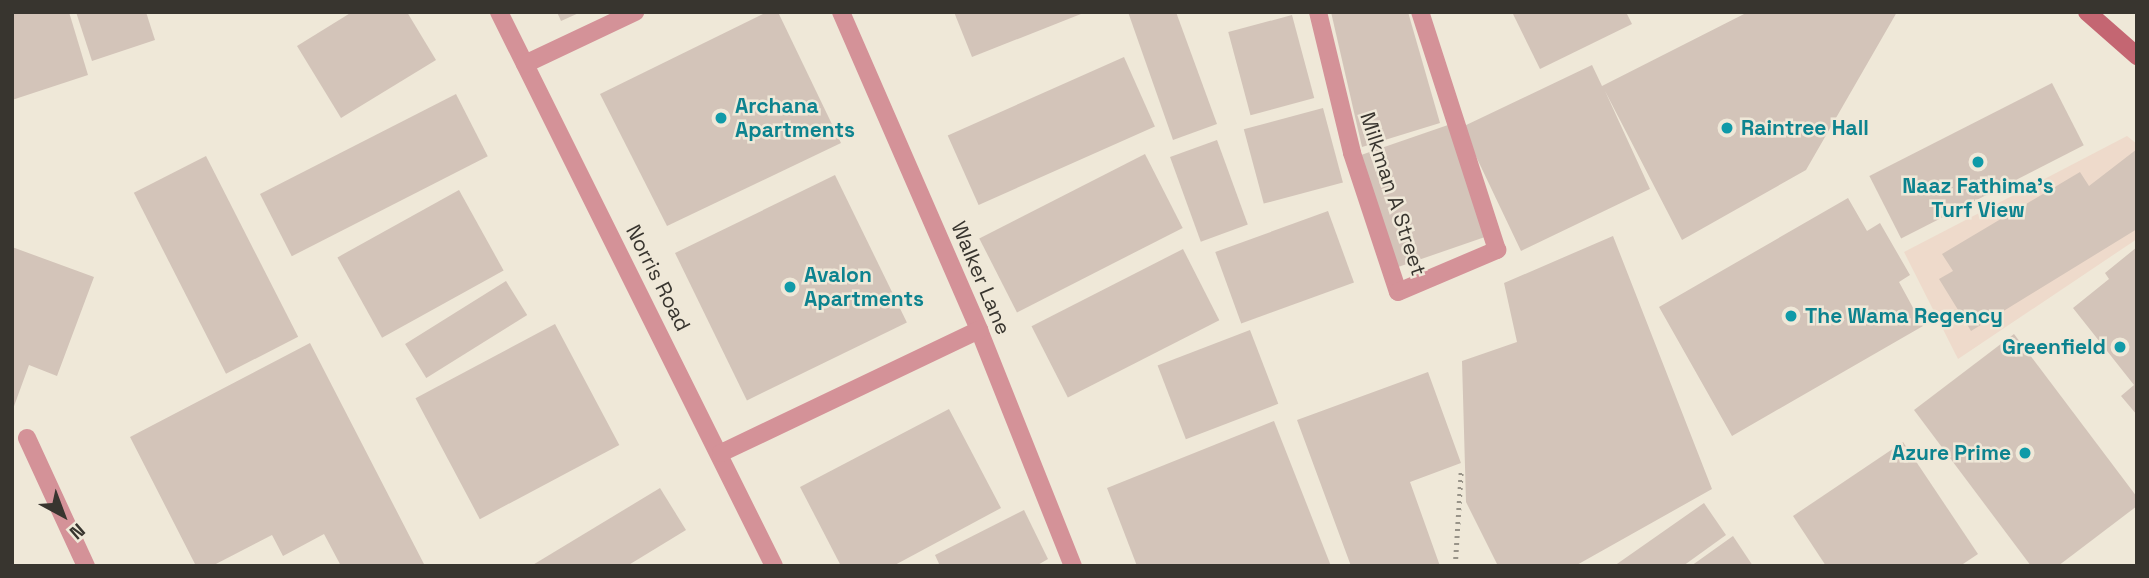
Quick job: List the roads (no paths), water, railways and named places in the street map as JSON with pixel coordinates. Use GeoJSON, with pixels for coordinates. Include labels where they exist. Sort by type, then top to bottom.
{"type":"FeatureCollection","features":[{"type":"Feature","properties":{"kind":"street","name":"Norris Road"},"geometry":{"type":"LineString","coordinates":[[499,12],[721,453],[774,566]]}},
{"type":"Feature","properties":{"kind":"street"},"geometry":{"type":"LineString","coordinates":[[526,64],[635,12]]}},
{"type":"Feature","properties":{"kind":"street","name":"Walker Lane"},"geometry":{"type":"LineString","coordinates":[[841,12],[979,330],[1073,566]]}},
{"type":"Feature","properties":{"kind":"street","name":"Milkman A Street"},"geometry":{"type":"LineString","coordinates":[[1318,12],[1352,153],[1398,292],[1497,250],[1420,12]]}},
{"type":"Feature","properties":{"kind":"street"},"geometry":{"type":"LineString","coordinates":[[2087,12],[2137,56]]}},
{"type":"Feature","properties":{"kind":"street"},"geometry":{"type":"LineString","coordinates":[[721,453],[979,330]]}},
{"type":"Feature","properties":{"kind":"street"},"geometry":{"type":"LineString","coordinates":[[27,438],[86,566]]}},
{"type":"Feature","properties":{"kind":"place","name":"Archana Apartments"},"geometry":{"type":"Point","coordinates":[721,118]}},
{"type":"Feature","properties":{"kind":"place","name":"Raintree Hall"},"geometry":{"type":"Point","coordinates":[1727,128]}},
{"type":"Feature","properties":{"kind":"place","name":"Naaz Fathima's Turf View"},"geometry":{"type":"Point","coordinates":[1978,162]}},
{"type":"Feature","properties":{"kind":"place","name":"Avalon Apartments"},"geometry":{"type":"Point","coordinates":[790,287]}},
{"type":"Feature","properties":{"kind":"place","name":"The Wama Regency"},"geometry":{"type":"Point","coordinates":[1791,316]}},
{"type":"Feature","properties":{"kind":"place","name":"Greenfield"},"geometry":{"type":"Point","coordinates":[2120,347]}},
{"type":"Feature","properties":{"kind":"place","name":"Azure Prime"},"geometry":{"type":"Point","coordinates":[2025,453]}}]}
